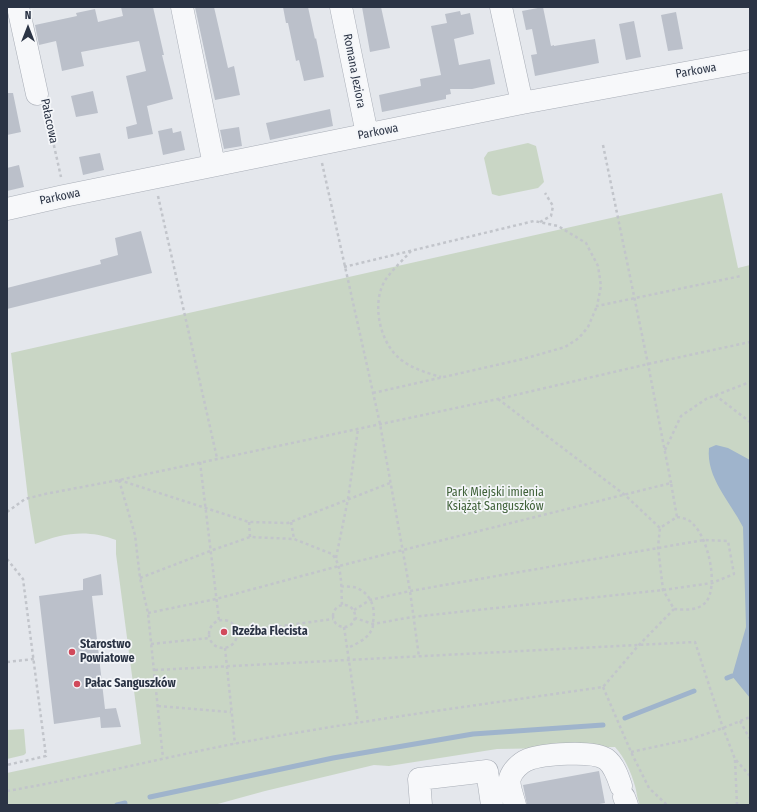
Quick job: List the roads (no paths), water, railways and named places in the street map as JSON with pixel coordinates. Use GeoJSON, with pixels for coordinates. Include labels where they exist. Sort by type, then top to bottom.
{"type":"FeatureCollection","features":[{"type":"Feature","properties":{"kind":"street","name":"Pałacowa"},"geometry":{"type":"LineString","coordinates":[[18,7],[37,94]]}},
{"type":"Feature","properties":{"kind":"street"},"geometry":{"type":"LineString","coordinates":[[182,7],[214,165]]}},
{"type":"Feature","properties":{"kind":"street","name":"Romana Jeziora"},"geometry":{"type":"LineString","coordinates":[[341,7],[367,134]]}},
{"type":"Feature","properties":{"kind":"street"},"geometry":{"type":"LineString","coordinates":[[501,7],[522,103]]}},
{"type":"Feature","properties":{"kind":"street","name":"Parkowa"},"geometry":{"type":"LineString","coordinates":[[7,209],[214,165],[522,103],[750,61]]}},
{"type":"Feature","properties":{"kind":"street"},"geometry":{"type":"LineString","coordinates":[[515,805],[510,776],[517,767],[525,761],[536,757],[575,754],[596,755],[606,759],[616,773],[624,796]]}},
{"type":"Feature","properties":{"kind":"street"},"geometry":{"type":"LineString","coordinates":[[421,805],[419,779],[487,771],[490,805]]}},
{"type":"Feature","properties":{"kind":"water"},"geometry":{"type":"Polygon","coordinates":[[[716,445],[728,448],[750,460],[750,698],[732,676],[746,627],[743,527],[720,489],[711,469],[709,448],[716,445]]]}},
{"type":"Feature","properties":{"kind":"waterway"},"geometry":{"type":"LineString","coordinates":[[727,678],[732,676]]}},
{"type":"Feature","properties":{"kind":"waterway"},"geometry":{"type":"LineString","coordinates":[[625,718],[694,691]]}},
{"type":"Feature","properties":{"kind":"waterway"},"geometry":{"type":"LineString","coordinates":[[150,797],[333,758],[473,734],[603,725]]}},
{"type":"Feature","properties":{"kind":"waterway"},"geometry":{"type":"LineString","coordinates":[[117,805],[125,803]]}},
{"type":"Feature","properties":{"kind":"place","name":"Rzeźba Flecista"},"geometry":{"type":"Point","coordinates":[224,632]}},
{"type":"Feature","properties":{"kind":"place","name":"Starostwo Powiatowe"},"geometry":{"type":"Point","coordinates":[72,652]}},
{"type":"Feature","properties":{"kind":"place","name":"Pałac Sanguszków"},"geometry":{"type":"Point","coordinates":[77,684]}},
{"type":"Feature","properties":{"kind":"park label","name":"Park Miejski imienia Książąt Sanguszków"},"geometry":{"type":"Point","coordinates":[495,500]}}]}
